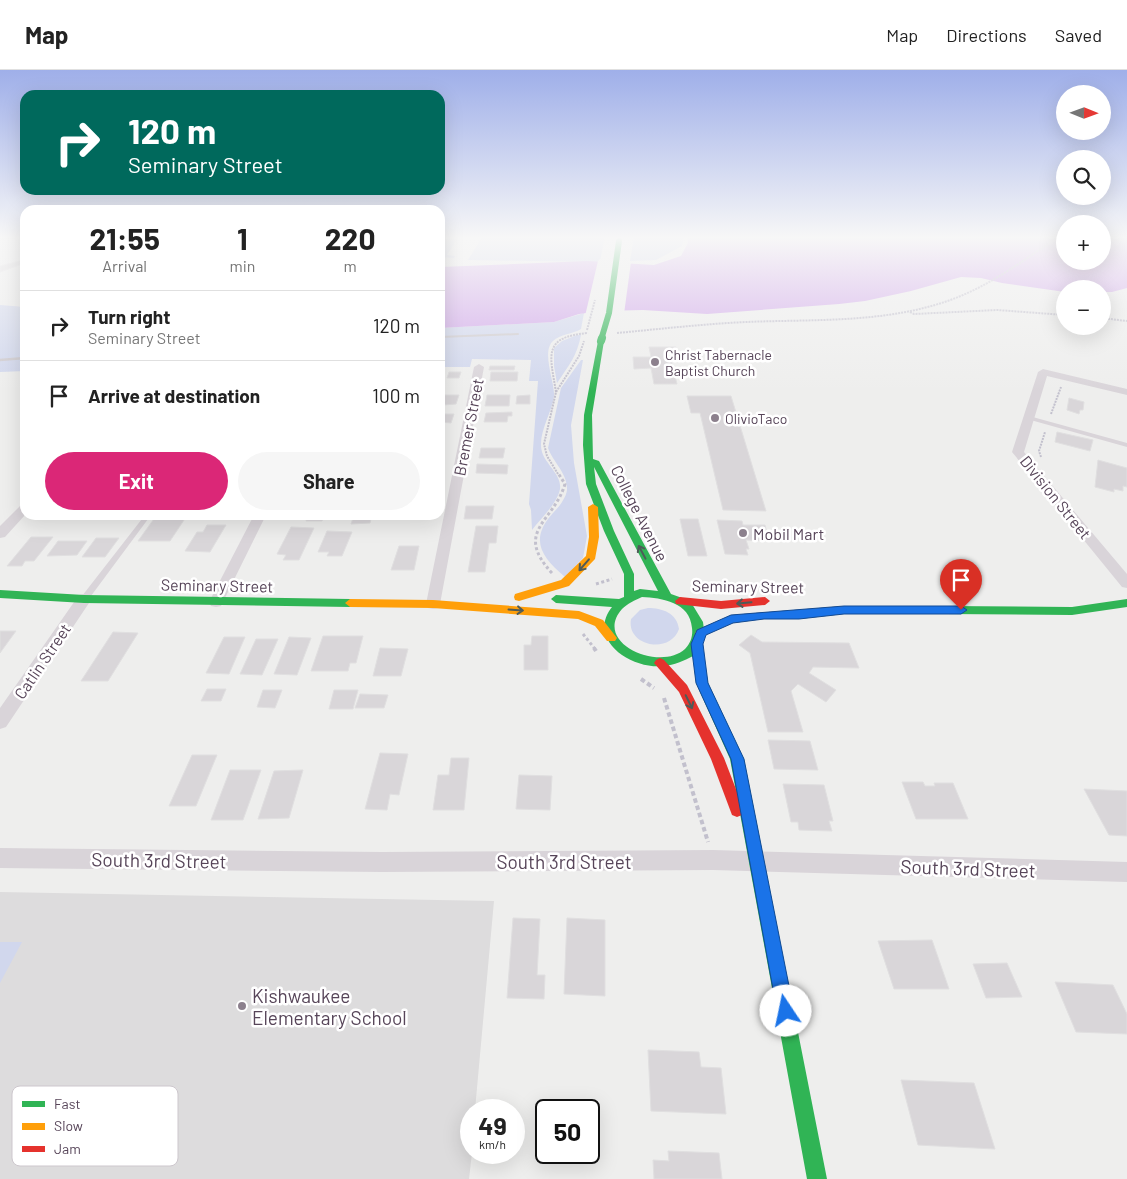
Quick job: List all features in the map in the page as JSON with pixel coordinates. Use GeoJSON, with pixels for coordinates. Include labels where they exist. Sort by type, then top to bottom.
{"type":"FeatureCollection","features":[{"type":"Feature","properties":{"kind":"main road","name":"College Avenue"},"geometry":{"type":"LineString","coordinates":[[612,288],[609,313],[599,337],[588,415],[587,445],[591,484],[609,531],[629,574],[629,597]]}},
{"type":"Feature","properties":{"kind":"main road","name":"College Avenue"},"geometry":{"type":"LineString","coordinates":[[587,445],[630,532],[666,595]]}},
{"type":"Feature","properties":{"kind":"main road"},"geometry":{"type":"LineString","coordinates":[[519,597],[564,583],[574,576],[591,557],[594,537],[591,484]]}},
{"type":"Feature","properties":{"kind":"main road"},"geometry":{"type":"LineString","coordinates":[[640,593],[666,595],[680,600],[696,615],[700,624],[701,633],[697,644],[689,654],[676,661],[645,662],[630,656],[618,648],[611,638],[608,619],[618,603],[640,593]]}},
{"type":"Feature","properties":{"kind":"main road","name":"Seminary Street"},"geometry":{"type":"LineString","coordinates":[[0,594],[84,599],[433,604],[579,615],[599,623],[611,638]]}},
{"type":"Feature","properties":{"kind":"main road","name":"Seminary Street"},"geometry":{"type":"LineString","coordinates":[[433,604],[519,597],[618,603]]}},
{"type":"Feature","properties":{"kind":"main road","name":"Seminary Street"},"geometry":{"type":"LineString","coordinates":[[680,600],[721,605],[773,601]]}},
{"type":"Feature","properties":{"kind":"main road","name":"Seminary Street"},"geometry":{"type":"LineString","coordinates":[[801,602],[844,610]]}},
{"type":"Feature","properties":{"kind":"main road","name":"Seminary Street"},"geometry":{"type":"LineString","coordinates":[[701,633],[731,619],[844,610],[1072,610],[1127,603]]}},
{"type":"Feature","properties":{"kind":"main road"},"geometry":{"type":"LineString","coordinates":[[697,644],[702,683],[737,759],[758,861],[817,1179]]}},
{"type":"Feature","properties":{"kind":"main road"},"geometry":{"type":"LineString","coordinates":[[660,663],[683,689],[688,698],[717,758],[758,861]]}},
{"type":"Feature","properties":{"kind":"street","name":"Bremer Street"},"geometry":{"type":"LineString","coordinates":[[433,604],[479,367]]}},
{"type":"Feature","properties":{"kind":"street","name":"Division Street"},"geometry":{"type":"LineString","coordinates":[[1127,392],[1043,372],[1018,452],[1127,583]]}},
{"type":"Feature","properties":{"kind":"street"},"geometry":{"type":"LineString","coordinates":[[0,534],[20,513]]}},
{"type":"Feature","properties":{"kind":"street"},"geometry":{"type":"LineString","coordinates":[[216,602],[257,520]]}},
{"type":"Feature","properties":{"kind":"street","name":"Catlin Street"},"geometry":{"type":"LineString","coordinates":[[0,722],[84,599]]}},
{"type":"Feature","properties":{"kind":"street","name":"South 3rd Street"},"geometry":{"type":"LineString","coordinates":[[0,858],[382,862],[713,860],[1127,872]]}},
{"type":"Feature","properties":{"kind":"lane"},"geometry":{"type":"LineString","coordinates":[[1029,418],[1127,445]]}},
{"type":"Feature","properties":{"kind":"lane"},"geometry":{"type":"LineString","coordinates":[[84,599],[144,520]]}},
{"type":"Feature","properties":{"kind":"path"},"geometry":{"type":"LineString","coordinates":[[616,333],[725,323],[875,317],[910,312],[953,299],[978,288]]}},
{"type":"Feature","properties":{"kind":"path"},"geometry":{"type":"LineString","coordinates":[[910,312],[914,314],[997,310],[1056,314]]}},
{"type":"Feature","properties":{"kind":"path"},"geometry":{"type":"LineString","coordinates":[[1111,319],[1127,321]]}},
{"type":"Feature","properties":{"kind":"path"},"geometry":{"type":"LineString","coordinates":[[556,392],[551,356],[554,343],[559,338],[568,335],[599,337]]}},
{"type":"Feature","properties":{"kind":"path"},"geometry":{"type":"LineString","coordinates":[[556,577],[540,560],[535,535],[540,524],[561,498],[565,484],[547,456],[544,444],[556,392],[579,356],[585,340]]}},
{"type":"Feature","properties":{"kind":"path"},"geometry":{"type":"LineString","coordinates":[[594,585],[612,579]]}},
{"type":"Feature","properties":{"kind":"path"},"geometry":{"type":"LineString","coordinates":[[581,632],[598,654]]}},
{"type":"Feature","properties":{"kind":"path"},"geometry":{"type":"LineString","coordinates":[[635,676],[652,685],[657,691]]}},
{"type":"Feature","properties":{"kind":"path"},"geometry":{"type":"LineString","coordinates":[[663,696],[713,860]]}},
{"type":"Feature","properties":{"kind":"shaded area"},"geometry":{"type":"Polygon","coordinates":[[[445,288],[923,288],[865,301],[839,304],[707,314],[643,310],[601,311],[579,314],[554,322],[445,328],[445,288]]]}},
{"type":"Feature","properties":{"kind":"shaded area"},"geometry":{"type":"Polygon","coordinates":[[[1035,288],[1056,288],[1056,291],[1035,288]]]}},
{"type":"Feature","properties":{"kind":"shaded area"},"geometry":{"type":"Polygon","coordinates":[[[1111,288],[1127,288],[1127,288],[1112,292],[1111,288]]]}},
{"type":"Feature","properties":{"kind":"shaded area"},"geometry":{"type":"Polygon","coordinates":[[[0,305],[20,307],[20,371],[0,372],[0,305]]]}},
{"type":"Feature","properties":{"kind":"shaded area"},"geometry":{"type":"Polygon","coordinates":[[[584,313],[581,329],[553,341],[548,352],[554,396],[541,438],[541,445],[544,457],[559,479],[560,489],[552,505],[532,530],[529,504],[538,381],[529,381],[531,360],[472,359],[470,367],[445,367],[445,328],[554,322],[584,313]]]}},
{"type":"Feature","properties":{"kind":"shaded area"},"geometry":{"type":"Polygon","coordinates":[[[581,335],[577,349],[557,383],[554,366],[554,348],[562,341],[581,335]]]}},
{"type":"Feature","properties":{"kind":"shaded area"},"geometry":{"type":"Polygon","coordinates":[[[581,360],[583,360],[571,425],[574,463],[587,536],[583,558],[565,577],[544,555],[540,539],[541,531],[564,499],[567,490],[563,473],[548,448],[561,388],[581,360]]]}},
{"type":"Feature","properties":{"kind":"shaded area"},"geometry":{"type":"Polygon","coordinates":[[[648,608],[668,612],[678,624],[679,629],[674,637],[667,642],[650,644],[635,636],[631,628],[631,619],[640,610],[648,608]]]}},
{"type":"Feature","properties":{"kind":"shaded area","name":"Kishwaukee Elementary School"},"geometry":{"type":"Polygon","coordinates":[[[0,892],[494,901],[476,1099],[460,1099],[460,1164],[471,1164],[469,1179],[0,1179],[0,892]]]}},
{"type":"Feature","properties":{"kind":"shaded area"},"geometry":{"type":"Polygon","coordinates":[[[0,942],[22,942],[0,983],[0,942]]]}},
{"type":"Feature","properties":{"kind":"pier"},"geometry":{"type":"Polygon","coordinates":[[[592,288],[628,288],[624,314],[585,316],[592,288]]]}},
{"type":"Feature","properties":{"kind":"building"},"geometry":{"type":"Polygon","coordinates":[[[649,347],[676,347],[678,356],[670,356],[677,384],[654,384],[651,368],[634,369],[633,357],[651,357],[649,347]]]}},
{"type":"Feature","properties":{"kind":"building"},"geometry":{"type":"Polygon","coordinates":[[[490,366],[515,366],[514,370],[489,370],[490,366]]]}},
{"type":"Feature","properties":{"kind":"building"},"geometry":{"type":"Polygon","coordinates":[[[449,372],[461,372],[459,378],[447,378],[449,372]]]}},
{"type":"Feature","properties":{"kind":"building"},"geometry":{"type":"Polygon","coordinates":[[[491,372],[518,372],[517,381],[490,381],[491,372]]]}},
{"type":"Feature","properties":{"kind":"building"},"geometry":{"type":"Polygon","coordinates":[[[445,395],[459,395],[456,404],[445,405],[445,395]]]}},
{"type":"Feature","properties":{"kind":"building"},"geometry":{"type":"Polygon","coordinates":[[[487,395],[510,395],[509,406],[485,406],[487,395]]]}},
{"type":"Feature","properties":{"kind":"building"},"geometry":{"type":"Polygon","coordinates":[[[530,395],[530,404],[516,404],[517,396],[530,395]]]}},
{"type":"Feature","properties":{"kind":"building"},"geometry":{"type":"Polygon","coordinates":[[[687,396],[731,396],[766,511],[723,510],[700,413],[691,413],[687,396]]]}},
{"type":"Feature","properties":{"kind":"building"},"geometry":{"type":"Polygon","coordinates":[[[1069,398],[1084,402],[1083,410],[1080,410],[1079,414],[1067,410],[1069,398]]]}},
{"type":"Feature","properties":{"kind":"building"},"geometry":{"type":"Polygon","coordinates":[[[512,412],[512,416],[508,416],[507,422],[484,422],[486,413],[512,412]]]}},
{"type":"Feature","properties":{"kind":"building"},"geometry":{"type":"Polygon","coordinates":[[[445,414],[454,414],[451,423],[445,422],[445,414]]]}},
{"type":"Feature","properties":{"kind":"building"},"geometry":{"type":"Polygon","coordinates":[[[1057,432],[1093,440],[1090,451],[1055,442],[1057,432]]]}},
{"type":"Feature","properties":{"kind":"building"},"geometry":{"type":"Polygon","coordinates":[[[481,448],[505,448],[503,458],[479,458],[481,448]]]}},
{"type":"Feature","properties":{"kind":"building"},"geometry":{"type":"Polygon","coordinates":[[[1098,460],[1127,468],[1127,487],[1123,486],[1123,491],[1114,489],[1114,492],[1095,487],[1098,460]]]}},
{"type":"Feature","properties":{"kind":"building"},"geometry":{"type":"Polygon","coordinates":[[[477,464],[508,465],[507,474],[476,473],[477,464]]]}},
{"type":"Feature","properties":{"kind":"building"},"geometry":{"type":"Polygon","coordinates":[[[466,506],[494,506],[492,519],[464,519],[466,506]]]}},
{"type":"Feature","properties":{"kind":"building"},"geometry":{"type":"Polygon","coordinates":[[[680,519],[698,519],[707,556],[688,556],[680,519]]]}},
{"type":"Feature","properties":{"kind":"building"},"geometry":{"type":"Polygon","coordinates":[[[153,520],[184,520],[170,541],[138,541],[153,520]]]}},
{"type":"Feature","properties":{"kind":"building"},"geometry":{"type":"Polygon","coordinates":[[[306,520],[322,520],[322,521],[306,520]]]}},
{"type":"Feature","properties":{"kind":"building"},"geometry":{"type":"Polygon","coordinates":[[[352,520],[371,520],[370,523],[351,524],[352,520]]]}},
{"type":"Feature","properties":{"kind":"building","name":"Mobil Mart"},"geometry":{"type":"Polygon","coordinates":[[[717,520],[742,521],[743,525],[765,525],[769,541],[746,540],[749,549],[746,549],[748,555],[725,554],[717,520]]]}},
{"type":"Feature","properties":{"kind":"building"},"geometry":{"type":"Polygon","coordinates":[[[207,525],[226,525],[210,552],[185,551],[197,532],[203,532],[207,525]]]}},
{"type":"Feature","properties":{"kind":"building"},"geometry":{"type":"Polygon","coordinates":[[[476,526],[498,526],[496,543],[489,543],[485,572],[468,572],[476,526]]]}},
{"type":"Feature","properties":{"kind":"building"},"geometry":{"type":"Polygon","coordinates":[[[291,527],[314,528],[299,560],[283,560],[286,555],[277,554],[291,527]]]}},
{"type":"Feature","properties":{"kind":"building"},"geometry":{"type":"Polygon","coordinates":[[[327,531],[352,532],[342,556],[327,556],[329,552],[318,552],[327,531]]]}},
{"type":"Feature","properties":{"kind":"building"},"geometry":{"type":"Polygon","coordinates":[[[31,537],[53,537],[34,561],[25,561],[22,566],[7,566],[31,537]]]}},
{"type":"Feature","properties":{"kind":"building"},"geometry":{"type":"Polygon","coordinates":[[[96,538],[119,538],[105,557],[82,557],[96,538]]]}},
{"type":"Feature","properties":{"kind":"building"},"geometry":{"type":"Polygon","coordinates":[[[58,541],[87,541],[77,555],[47,556],[58,541]]]}},
{"type":"Feature","properties":{"kind":"building"},"geometry":{"type":"Polygon","coordinates":[[[399,546],[419,546],[414,570],[391,570],[399,546]]]}},
{"type":"Feature","properties":{"kind":"building"},"geometry":{"type":"Polygon","coordinates":[[[0,631],[16,631],[0,653],[0,631]]]}},
{"type":"Feature","properties":{"kind":"building"},"geometry":{"type":"Polygon","coordinates":[[[113,632],[138,633],[108,681],[81,681],[113,632]]]}},
{"type":"Feature","properties":{"kind":"building"},"geometry":{"type":"Polygon","coordinates":[[[751,635],[762,642],[849,643],[859,668],[813,667],[809,673],[836,690],[826,702],[798,684],[791,691],[803,732],[768,732],[750,653],[739,645],[751,635]]]}},
{"type":"Feature","properties":{"kind":"building"},"geometry":{"type":"Polygon","coordinates":[[[323,636],[363,636],[356,663],[350,663],[348,671],[311,671],[323,636]]]}},
{"type":"Feature","properties":{"kind":"building"},"geometry":{"type":"Polygon","coordinates":[[[532,636],[548,636],[548,670],[524,670],[524,645],[531,645],[532,636]]]}},
{"type":"Feature","properties":{"kind":"building"},"geometry":{"type":"Polygon","coordinates":[[[224,637],[245,637],[229,674],[206,673],[224,637]]]}},
{"type":"Feature","properties":{"kind":"building"},"geometry":{"type":"Polygon","coordinates":[[[289,637],[311,638],[297,675],[274,674],[289,637]]]}},
{"type":"Feature","properties":{"kind":"building"},"geometry":{"type":"Polygon","coordinates":[[[256,639],[278,639],[262,675],[240,674],[256,639]]]}},
{"type":"Feature","properties":{"kind":"building"},"geometry":{"type":"Polygon","coordinates":[[[380,648],[408,649],[401,676],[373,676],[380,648]]]}},
{"type":"Feature","properties":{"kind":"building"},"geometry":{"type":"Polygon","coordinates":[[[207,689],[226,689],[221,701],[201,701],[207,689]]]}},
{"type":"Feature","properties":{"kind":"building"},"geometry":{"type":"Polygon","coordinates":[[[263,690],[282,690],[275,708],[257,707],[263,690]]]}},
{"type":"Feature","properties":{"kind":"building"},"geometry":{"type":"Polygon","coordinates":[[[334,690],[358,690],[353,709],[329,709],[334,690]]]}},
{"type":"Feature","properties":{"kind":"building"},"geometry":{"type":"Polygon","coordinates":[[[360,694],[388,695],[384,708],[355,708],[360,694]]]}},
{"type":"Feature","properties":{"kind":"building"},"geometry":{"type":"Polygon","coordinates":[[[768,740],[810,741],[818,770],[774,769],[768,740]]]}},
{"type":"Feature","properties":{"kind":"building"},"geometry":{"type":"Polygon","coordinates":[[[380,753],[408,754],[399,795],[390,794],[387,810],[365,809],[380,753]]]}},
{"type":"Feature","properties":{"kind":"building"},"geometry":{"type":"Polygon","coordinates":[[[192,755],[217,755],[196,806],[169,806],[192,755]]]}},
{"type":"Feature","properties":{"kind":"building"},"geometry":{"type":"Polygon","coordinates":[[[451,758],[469,758],[464,810],[433,810],[438,775],[449,775],[451,758]]]}},
{"type":"Feature","properties":{"kind":"building"},"geometry":{"type":"Polygon","coordinates":[[[230,770],[261,770],[243,820],[211,820],[230,770]]]}},
{"type":"Feature","properties":{"kind":"building"},"geometry":{"type":"Polygon","coordinates":[[[303,770],[289,818],[258,819],[274,771],[303,770]]]}},
{"type":"Feature","properties":{"kind":"building"},"geometry":{"type":"Polygon","coordinates":[[[519,775],[552,776],[550,810],[516,809],[519,775]]]}},
{"type":"Feature","properties":{"kind":"building"},"geometry":{"type":"Polygon","coordinates":[[[902,782],[923,782],[925,786],[935,786],[934,783],[953,783],[968,819],[916,819],[902,782]]]}},
{"type":"Feature","properties":{"kind":"building"},"geometry":{"type":"Polygon","coordinates":[[[783,784],[824,785],[833,821],[829,821],[832,831],[799,830],[798,822],[791,822],[783,784]]]}},
{"type":"Feature","properties":{"kind":"building"},"geometry":{"type":"Polygon","coordinates":[[[1084,789],[1127,791],[1127,836],[1109,835],[1084,789]]]}},
{"type":"Feature","properties":{"kind":"building"},"geometry":{"type":"Polygon","coordinates":[[[513,918],[540,919],[537,975],[545,975],[544,999],[507,998],[513,918]]]}},
{"type":"Feature","properties":{"kind":"building"},"geometry":{"type":"Polygon","coordinates":[[[567,918],[605,920],[605,996],[564,994],[567,918]]]}},
{"type":"Feature","properties":{"kind":"building"},"geometry":{"type":"Polygon","coordinates":[[[932,940],[949,989],[894,989],[878,941],[932,940]]]}},
{"type":"Feature","properties":{"kind":"building"},"geometry":{"type":"Polygon","coordinates":[[[1007,963],[1022,997],[986,998],[973,964],[1007,963]]]}},
{"type":"Feature","properties":{"kind":"building"},"geometry":{"type":"Polygon","coordinates":[[[1055,982],[1113,985],[1127,1014],[1127,1034],[1076,1032],[1055,982]]]}},
{"type":"Feature","properties":{"kind":"building"},"geometry":{"type":"Polygon","coordinates":[[[648,1050],[699,1052],[701,1067],[721,1068],[726,1114],[651,1111],[648,1050]]]}},
{"type":"Feature","properties":{"kind":"building"},"geometry":{"type":"Polygon","coordinates":[[[901,1080],[974,1083],[995,1149],[918,1145],[901,1080]]]}},
{"type":"Feature","properties":{"kind":"building"},"geometry":{"type":"Polygon","coordinates":[[[668,1151],[719,1153],[722,1179],[654,1179],[653,1160],[669,1161],[668,1151]]]}},
{"type":"Feature","properties":{"kind":"railway"},"geometry":{"type":"LineString","coordinates":[[445,337],[518,334]]}},
{"type":"Feature","properties":{"kind":"railway"},"geometry":{"type":"LineString","coordinates":[[0,360],[20,358]]}},
{"type":"Feature","properties":{"kind":"traffic: fast"},"geometry":{"type":"LineString","coordinates":[[601,341],[609,313],[613,288]]}},
{"type":"Feature","properties":{"kind":"traffic: fast"},"geometry":{"type":"LineString","coordinates":[[601,341],[588,415],[587,445],[591,484],[609,531],[629,574],[629,597]]}},
{"type":"Feature","properties":{"kind":"traffic: fast"},"geometry":{"type":"LineString","coordinates":[[595,461],[666,595]]}},
{"type":"Feature","properties":{"kind":"traffic: fast"},"geometry":{"type":"LineString","coordinates":[[640,593],[656,594],[671,598],[681,602],[694,614],[697,622],[698,638],[689,652],[682,657],[663,662],[644,660],[628,654],[616,643],[609,631],[610,617],[619,604],[640,593]]}},
{"type":"Feature","properties":{"kind":"traffic: fast"},"geometry":{"type":"LineString","coordinates":[[0,594],[84,599],[350,603]]}},
{"type":"Feature","properties":{"kind":"traffic: fast"},"geometry":{"type":"LineString","coordinates":[[556,599],[618,603]]}},
{"type":"Feature","properties":{"kind":"traffic: fast"},"geometry":{"type":"LineString","coordinates":[[945,610],[1072,611],[1127,603]]}},
{"type":"Feature","properties":{"kind":"traffic: fast"},"geometry":{"type":"LineString","coordinates":[[697,644],[702,683],[737,759],[817,1179]]}},
{"type":"Feature","properties":{"kind":"traffic: slow"},"geometry":{"type":"LineString","coordinates":[[519,597],[565,583],[591,557],[594,537],[593,507]]}},
{"type":"Feature","properties":{"kind":"traffic: slow"},"geometry":{"type":"LineString","coordinates":[[350,603],[433,604],[579,615],[599,623],[611,638]]}},
{"type":"Feature","properties":{"kind":"traffic: slow"},"geometry":{"type":"LineString","coordinates":[[701,633],[731,619],[764,615],[799,615],[844,610],[945,610]]}},
{"type":"Feature","properties":{"kind":"traffic: jam"},"geometry":{"type":"LineString","coordinates":[[680,601],[721,605],[765,601]]}},
{"type":"Feature","properties":{"kind":"traffic: jam"},"geometry":{"type":"LineString","coordinates":[[660,663],[683,689],[717,758],[737,810]]}},
{"type":"Feature","properties":{"kind":"place","name":"Christ Tabernacle Baptist Church"},"geometry":{"type":"Point","coordinates":[655,362]}},
{"type":"Feature","properties":{"kind":"place","name":"OlivioTaco"},"geometry":{"type":"Point","coordinates":[715,418]}},
{"type":"Feature","properties":{"kind":"place","name":"Mobil Mart"},"geometry":{"type":"Point","coordinates":[743,533]}},
{"type":"Feature","properties":{"kind":"place","name":"Kishwaukee Elementary School"},"geometry":{"type":"Point","coordinates":[242,1006]}},
{"type":"Feature","properties":{"kind":"route"},"geometry":{"type":"LineString","coordinates":[[786,1011],[737,759],[702,683],[697,644],[701,633],[731,619],[764,615],[799,615],[844,610],[961,610]]}}]}
